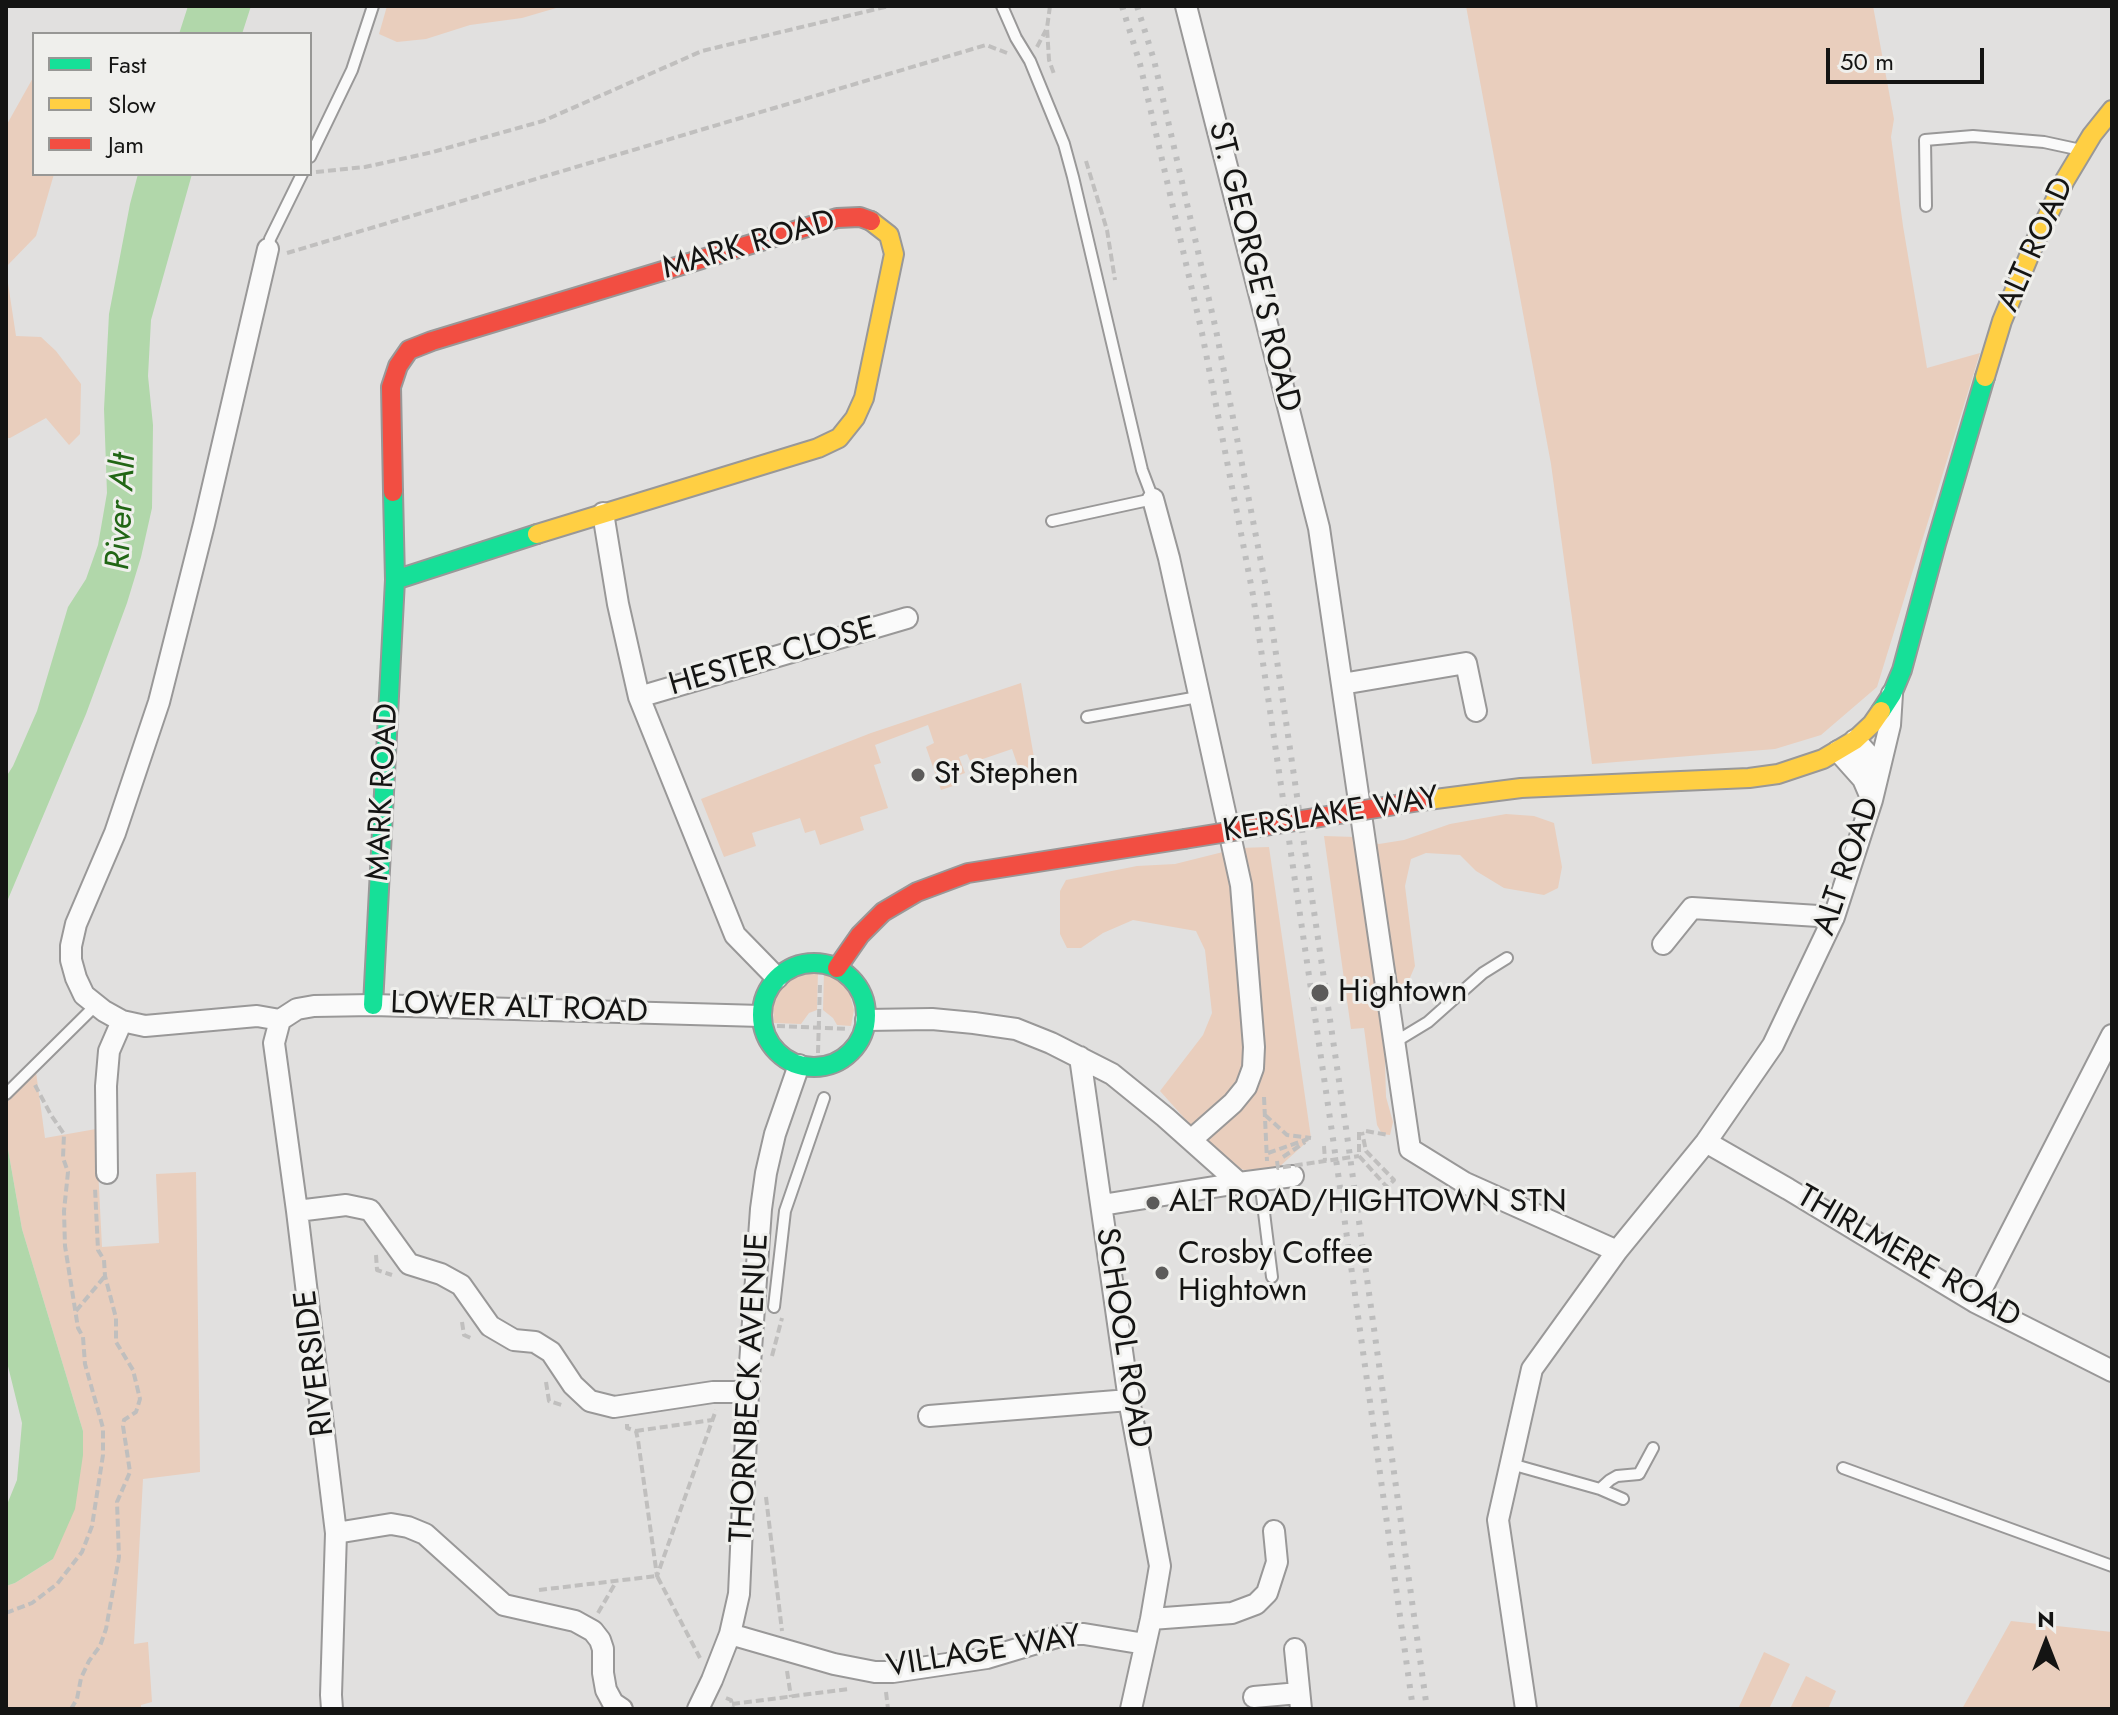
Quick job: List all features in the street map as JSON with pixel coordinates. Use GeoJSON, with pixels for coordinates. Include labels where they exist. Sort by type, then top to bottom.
{"type":"FeatureCollection","features":[{"type":"Feature","properties":{"kind":"street","name":"ST. GEORGE'S ROAD"},"geometry":{"type":"LineString","coordinates":[[1186,6],[1319,528],[1410,1149],[1465,1183],[1617,1251]]}},
{"type":"Feature","properties":{"kind":"street","name":"ALT ROAD"},"geometry":{"type":"LineString","coordinates":[[1526,1709],[1498,1520],[1532,1369],[1617,1251],[1706,1142],[1773,1045],[1834,917],[1879,771],[1873,760],[1847,745],[1872,724],[1892,694],[1902,670],[2002,321],[2065,180],[2092,135],[2112,110]]}},
{"type":"Feature","properties":{"kind":"street","name":"MARK ROAD"},"geometry":{"type":"LineString","coordinates":[[373,1005],[395,580],[391,387],[398,366],[409,350],[432,341],[837,218],[860,217],[873,222],[889,235],[894,254],[864,398],[855,418],[839,438],[818,448],[395,580]]}},
{"type":"Feature","properties":{"kind":"street"},"geometry":{"type":"LineString","coordinates":[[266,254],[204,524],[159,702],[115,833],[76,924],[71,960],[84,995],[122,1021],[145,1026],[257,1016],[280,1020]]}},
{"type":"Feature","properties":{"kind":"street"},"geometry":{"type":"LineString","coordinates":[[1153,499],[1169,558],[1241,885],[1254,1058],[1250,1079],[1242,1093],[1191,1140]]}},
{"type":"Feature","properties":{"kind":"street"},"geometry":{"type":"LineString","coordinates":[[603,513],[618,604],[639,697],[735,935],[777,978]]}},
{"type":"Feature","properties":{"kind":"street","name":"HESTER CLOSE"},"geometry":{"type":"LineString","coordinates":[[639,697],[907,618]]}},
{"type":"Feature","properties":{"kind":"street"},"geometry":{"type":"LineString","coordinates":[[1342,684],[1466,663],[1476,711]]}},
{"type":"Feature","properties":{"kind":"street"},"geometry":{"type":"LineString","coordinates":[[1879,771],[1890,725],[1892,694]]}},
{"type":"Feature","properties":{"kind":"street"},"geometry":{"type":"LineString","coordinates":[[1847,745],[1872,800]]}},
{"type":"Feature","properties":{"kind":"street","name":"KERSLAKE WAY"},"geometry":{"type":"LineString","coordinates":[[829,970],[883,912],[917,892],[968,873],[1420,801],[1521,788],[1749,778],[1778,774],[1805,766],[1847,745]]}},
{"type":"Feature","properties":{"kind":"street"},"geometry":{"type":"LineString","coordinates":[[1663,944],[1692,908],[1834,917]]}},
{"type":"Feature","properties":{"kind":"street"},"geometry":{"type":"LineString","coordinates":[[805,963],[821,963],[829,970],[850,977],[865,1004],[858,1025],[859,1042],[843,1058],[822,1067],[799,1065],[784,1058],[772,1047],[764,1032],[768,1021],[765,995],[777,978],[790,968],[805,963]]}},
{"type":"Feature","properties":{"kind":"street","name":"LOWER ALT ROAD"},"geometry":{"type":"LineString","coordinates":[[280,1020],[297,1009],[314,1006],[373,1005],[768,1021]]}},
{"type":"Feature","properties":{"kind":"street"},"geometry":{"type":"LineString","coordinates":[[858,1025],[932,1019],[1016,1029],[1112,1074],[1239,1183]]}},
{"type":"Feature","properties":{"kind":"street","name":"RIVERSIDE"},"geometry":{"type":"LineString","coordinates":[[280,1020],[274,1043],[336,1533],[332,1709]]}},
{"type":"Feature","properties":{"kind":"street"},"geometry":{"type":"LineString","coordinates":[[107,1173],[106,1086],[109,1051],[122,1021]]}},
{"type":"Feature","properties":{"kind":"street"},"geometry":{"type":"LineString","coordinates":[[1975,1302],[2112,1035]]}},
{"type":"Feature","properties":{"kind":"street","name":"SCHOOL ROAD"},"geometry":{"type":"LineString","coordinates":[[1080,1057],[1129,1400],[1160,1566],[1131,1709]]}},
{"type":"Feature","properties":{"kind":"street","name":"THORNBECK AVENUE"},"geometry":{"type":"LineString","coordinates":[[698,1709],[730,1634],[739,1594],[748,1392],[761,1209],[775,1134],[799,1065]]}},
{"type":"Feature","properties":{"kind":"street","name":"THIRLMERE ROAD"},"geometry":{"type":"LineString","coordinates":[[1706,1142],[1975,1302],[2112,1371]]}},
{"type":"Feature","properties":{"kind":"street"},"geometry":{"type":"LineString","coordinates":[[1102,1205],[1293,1176]]}},
{"type":"Feature","properties":{"kind":"street"},"geometry":{"type":"LineString","coordinates":[[297,1211],[346,1205],[370,1210],[409,1264],[441,1274],[461,1285],[490,1326],[514,1340],[535,1342],[551,1352],[573,1385],[590,1401],[614,1407],[722,1392],[748,1392]]}},
{"type":"Feature","properties":{"kind":"street"},"geometry":{"type":"LineString","coordinates":[[929,1416],[1129,1400]]}},
{"type":"Feature","properties":{"kind":"street"},"geometry":{"type":"LineString","coordinates":[[336,1533],[391,1524],[408,1527],[425,1534],[504,1605],[575,1621],[588,1628],[600,1640],[603,1649],[606,1690],[613,1703],[622,1709]]}},
{"type":"Feature","properties":{"kind":"street"},"geometry":{"type":"LineString","coordinates":[[1151,1619],[1232,1613],[1256,1604],[1267,1593],[1277,1562],[1274,1531]]}},
{"type":"Feature","properties":{"kind":"street","name":"VILLAGE WAY"},"geometry":{"type":"LineString","coordinates":[[730,1634],[834,1664],[875,1672],[987,1658],[1067,1634],[1145,1644]]}},
{"type":"Feature","properties":{"kind":"street"},"geometry":{"type":"LineString","coordinates":[[1254,1697],[1300,1701],[1295,1649]]}},
{"type":"Feature","properties":{"kind":"lane"},"geometry":{"type":"LineString","coordinates":[[312,153],[352,70],[373,6]]}},
{"type":"Feature","properties":{"kind":"lane"},"geometry":{"type":"LineString","coordinates":[[1002,6],[1050,107],[1073,177],[1142,470],[1153,499],[1052,521]]}},
{"type":"Feature","properties":{"kind":"lane"},"geometry":{"type":"LineString","coordinates":[[1926,206],[1925,140],[1973,136],[2044,142],[2083,150]]}},
{"type":"Feature","properties":{"kind":"lane"},"geometry":{"type":"LineString","coordinates":[[266,254],[270,239],[301,176]]}},
{"type":"Feature","properties":{"kind":"lane"},"geometry":{"type":"LineString","coordinates":[[1087,717],[1198,697]]}},
{"type":"Feature","properties":{"kind":"lane"},"geometry":{"type":"LineString","coordinates":[[1395,1042],[1428,1022],[1483,973],[1507,958]]}},
{"type":"Feature","properties":{"kind":"lane"},"geometry":{"type":"LineString","coordinates":[[6,1094],[96,1005]]}},
{"type":"Feature","properties":{"kind":"lane"},"geometry":{"type":"LineString","coordinates":[[774,1307],[785,1211],[824,1098]]}},
{"type":"Feature","properties":{"kind":"lane"},"geometry":{"type":"LineString","coordinates":[[1260,1180],[1272,1277]]}},
{"type":"Feature","properties":{"kind":"lane"},"geometry":{"type":"LineString","coordinates":[[761,1209],[785,1211]]}},
{"type":"Feature","properties":{"kind":"lane"},"geometry":{"type":"LineString","coordinates":[[1600,1489],[1617,1476],[1639,1474],[1653,1448]]}},
{"type":"Feature","properties":{"kind":"lane"},"geometry":{"type":"LineString","coordinates":[[1510,1464],[1600,1489],[1623,1499]]}},
{"type":"Feature","properties":{"kind":"lane"},"geometry":{"type":"LineString","coordinates":[[1843,1468],[2112,1566]]}},
{"type":"Feature","properties":{"kind":"path"},"geometry":{"type":"LineString","coordinates":[[312,172],[365,167],[543,121],[702,51],[889,6]]}},
{"type":"Feature","properties":{"kind":"path"},"geometry":{"type":"LineString","coordinates":[[1047,28],[1050,6]]}},
{"type":"Feature","properties":{"kind":"path"},"geometry":{"type":"LineString","coordinates":[[266,254],[986,45],[1030,61]]}},
{"type":"Feature","properties":{"kind":"path"},"geometry":{"type":"LineString","coordinates":[[818,1053],[829,970]]}},
{"type":"Feature","properties":{"kind":"path"},"geometry":{"type":"LineString","coordinates":[[768,1021],[819,1028],[858,1025]]}},
{"type":"Feature","properties":{"kind":"path"},"geometry":{"type":"LineString","coordinates":[[6,1613],[32,1603],[57,1584],[82,1552],[92,1526],[103,1455],[103,1428],[85,1364],[83,1337],[78,1328],[65,1246],[64,1211],[68,1172],[63,1158],[64,1134],[29,1072]]}},
{"type":"Feature","properties":{"kind":"path"},"geometry":{"type":"LineString","coordinates":[[1265,1115],[1287,1135],[1311,1138],[1267,1153],[1265,1115]]}},
{"type":"Feature","properties":{"kind":"path"},"geometry":{"type":"LineString","coordinates":[[1360,1132],[1366,1151],[1394,1180],[1387,1187],[1359,1156],[1360,1132]]}},
{"type":"Feature","properties":{"kind":"path"},"geometry":{"type":"LineString","coordinates":[[1311,1138],[1277,1161],[1278,1168],[1359,1156]]}},
{"type":"Feature","properties":{"kind":"path"},"geometry":{"type":"LineString","coordinates":[[1324,1146],[1325,1161]]}},
{"type":"Feature","properties":{"kind":"path"},"geometry":{"type":"LineString","coordinates":[[71,1709],[77,1699],[81,1678],[106,1629],[119,1557],[117,1502],[130,1472],[123,1426],[124,1420],[136,1412],[140,1399],[133,1370],[116,1342],[116,1318],[104,1260],[98,1250],[95,1180],[107,1173]]}},
{"type":"Feature","properties":{"kind":"path"},"geometry":{"type":"LineString","coordinates":[[76,1312],[105,1276]]}},
{"type":"Feature","properties":{"kind":"path"},"geometry":{"type":"LineString","coordinates":[[771,1362],[784,1312],[774,1307]]}},
{"type":"Feature","properties":{"kind":"path"},"geometry":{"type":"LineString","coordinates":[[657,1576],[722,1392]]}},
{"type":"Feature","properties":{"kind":"path"},"geometry":{"type":"LineString","coordinates":[[625,1406],[627,1428],[636,1431],[713,1420]]}},
{"type":"Feature","properties":{"kind":"path"},"geometry":{"type":"LineString","coordinates":[[636,1431],[657,1576],[712,1680]]}},
{"type":"Feature","properties":{"kind":"path"},"geometry":{"type":"LineString","coordinates":[[765,1496],[791,1697]]}},
{"type":"Feature","properties":{"kind":"path"},"geometry":{"type":"LineString","coordinates":[[540,1590],[657,1576]]}},
{"type":"Feature","properties":{"kind":"path"},"geometry":{"type":"LineString","coordinates":[[588,1628],[617,1581]]}},
{"type":"Feature","properties":{"kind":"path"},"geometry":{"type":"LineString","coordinates":[[885,1684],[888,1709]]}},
{"type":"Feature","properties":{"kind":"shaded area"},"geometry":{"type":"Polygon","coordinates":[[[387,6],[563,6],[522,18],[470,25],[426,39],[397,42],[379,34],[387,6]]]}},
{"type":"Feature","properties":{"kind":"shaded area"},"geometry":{"type":"Polygon","coordinates":[[[1466,6],[1873,6],[1894,119],[1891,137],[1927,368],[1980,353],[1877,687],[1821,735],[1775,749],[1592,764],[1551,464],[1466,6]]]}},
{"type":"Feature","properties":{"kind":"shaded area"},"geometry":{"type":"Polygon","coordinates":[[[32,80],[32,176],[53,176],[36,236],[6,267],[6,126],[32,80]]]}},
{"type":"Feature","properties":{"kind":"shaded area"},"geometry":{"type":"Polygon","coordinates":[[[6,270],[16,336],[41,337],[81,384],[80,434],[69,445],[46,418],[6,438],[6,270]]]}},
{"type":"Feature","properties":{"kind":"shaded area"},"geometry":{"type":"Polygon","coordinates":[[[1021,683],[1036,769],[1021,775],[1012,749],[971,763],[967,754],[959,757],[965,773],[954,777],[956,785],[941,790],[926,747],[934,743],[928,725],[875,745],[881,763],[874,765],[888,808],[860,817],[864,830],[820,845],[815,830],[805,833],[800,818],[752,833],[756,846],[724,857],[701,799],[871,733],[1021,683]]]}},
{"type":"Feature","properties":{"kind":"shaded area"},"geometry":{"type":"Polygon","coordinates":[[[1506,814],[1534,816],[1554,823],[1562,867],[1558,888],[1544,895],[1504,888],[1476,871],[1460,855],[1426,853],[1411,859],[1405,886],[1415,966],[1403,994],[1389,1007],[1384,1025],[1386,1097],[1393,1122],[1390,1135],[1382,1134],[1377,1125],[1364,1028],[1351,1029],[1324,836],[1355,837],[1379,844],[1404,840],[1450,824],[1506,814]]]}},
{"type":"Feature","properties":{"kind":"shaded area"},"geometry":{"type":"Polygon","coordinates":[[[1269,847],[1311,1138],[1278,1168],[1244,1170],[1227,1163],[1212,1149],[1160,1091],[1203,1035],[1212,1013],[1205,950],[1196,931],[1133,920],[1103,933],[1081,948],[1067,948],[1060,934],[1060,891],[1066,880],[1137,866],[1175,864],[1239,848],[1269,847]]]}},
{"type":"Feature","properties":{"kind":"shaded area"},"geometry":{"type":"Polygon","coordinates":[[[818,971],[817,1010],[809,1013],[801,1024],[774,1023],[773,1007],[780,988],[791,977],[818,971]]]}},
{"type":"Feature","properties":{"kind":"shaded area"},"geometry":{"type":"Polygon","coordinates":[[[824,972],[841,982],[850,995],[854,1010],[851,1026],[837,1025],[823,1010],[824,972]]]}},
{"type":"Feature","properties":{"kind":"shaded area"},"geometry":{"type":"Polygon","coordinates":[[[36,1072],[45,1138],[96,1129],[102,1247],[159,1243],[156,1174],[196,1172],[200,1472],[143,1479],[134,1644],[148,1642],[152,1702],[141,1705],[141,1709],[6,1709],[6,1586],[53,1559],[83,1431],[22,1229],[6,1138],[6,1103],[36,1072]]]}},
{"type":"Feature","properties":{"kind":"shaded area"},"geometry":{"type":"Polygon","coordinates":[[[2011,1621],[2112,1632],[2112,1709],[1962,1709],[2011,1621]]]}},
{"type":"Feature","properties":{"kind":"shaded area"},"geometry":{"type":"Polygon","coordinates":[[[1764,1652],[1790,1664],[1769,1709],[1738,1709],[1764,1652]]]}},
{"type":"Feature","properties":{"kind":"shaded area"},"geometry":{"type":"Polygon","coordinates":[[[1806,1676],[1836,1691],[1828,1709],[1790,1709],[1806,1676]]]}},
{"type":"Feature","properties":{"kind":"water"},"geometry":{"type":"Polygon","coordinates":[[[188,6],[251,6],[243,32],[180,32],[188,6]]]}},
{"type":"Feature","properties":{"kind":"water","name":"River Alt"},"geometry":{"type":"Polygon","coordinates":[[[137,176],[191,176],[151,320],[148,376],[153,425],[152,508],[127,603],[86,714],[6,904],[6,777],[37,711],[68,607],[86,579],[98,545],[107,493],[104,409],[109,314],[137,176]]]}},
{"type":"Feature","properties":{"kind":"water"},"geometry":{"type":"Polygon","coordinates":[[[6,1138],[22,1229],[83,1431],[83,1455],[75,1509],[53,1559],[6,1586],[6,1507],[17,1480],[22,1423],[6,1358],[6,1138]]]}},
{"type":"Feature","properties":{"kind":"railway"},"geometry":{"type":"LineString","coordinates":[[1122,6],[1140,64],[1202,333],[1253,595],[1413,1709]]}},
{"type":"Feature","properties":{"kind":"railway"},"geometry":{"type":"LineString","coordinates":[[1137,6],[1154,60],[1216,330],[1267,593],[1427,1709]]}},
{"type":"Feature","properties":{"kind":"traffic: fast"},"geometry":{"type":"LineString","coordinates":[[1881,711],[1902,670],[1985,377]]}},
{"type":"Feature","properties":{"kind":"traffic: fast"},"geometry":{"type":"LineString","coordinates":[[373,1005],[395,580],[393,492]]}},
{"type":"Feature","properties":{"kind":"traffic: fast"},"geometry":{"type":"LineString","coordinates":[[395,580],[537,534]]}},
{"type":"Feature","properties":{"kind":"traffic: fast"},"geometry":{"type":"LineString","coordinates":[[814,963],[834,967],[851,978],[862,995],[866,1015],[862,1035],[851,1052],[834,1063],[814,1067],[794,1063],[777,1052],[766,1035],[762,1015],[766,995],[777,978],[794,967],[814,963]]}},
{"type":"Feature","properties":{"kind":"traffic: slow"},"geometry":{"type":"LineString","coordinates":[[1985,377],[2002,321],[2034,244],[2065,180],[2092,135],[2112,110]]}},
{"type":"Feature","properties":{"kind":"traffic: slow"},"geometry":{"type":"LineString","coordinates":[[537,534],[818,448],[839,438],[855,418],[864,398],[894,254],[889,235],[871,221]]}},
{"type":"Feature","properties":{"kind":"traffic: slow"},"geometry":{"type":"LineString","coordinates":[[1420,801],[1521,788],[1749,778],[1778,774],[1823,759],[1855,740],[1881,711]]}},
{"type":"Feature","properties":{"kind":"traffic: jam"},"geometry":{"type":"LineString","coordinates":[[393,492],[391,387],[398,366],[409,350],[837,218],[860,217],[871,221]]}},
{"type":"Feature","properties":{"kind":"traffic: jam"},"geometry":{"type":"LineString","coordinates":[[1184,839],[1420,801]]}},
{"type":"Feature","properties":{"kind":"traffic: jam"},"geometry":{"type":"LineString","coordinates":[[837,968],[860,935],[883,912],[917,892],[968,873],[1184,839]]}},
{"type":"Feature","properties":{"kind":"place","name":"St Stephen"},"geometry":{"type":"Point","coordinates":[918,775]}},
{"type":"Feature","properties":{"kind":"place","name":"Hightown"},"geometry":{"type":"Point","coordinates":[1320,993]}},
{"type":"Feature","properties":{"kind":"place","name":"ALT ROAD/HIGHTOWN STN"},"geometry":{"type":"Point","coordinates":[1153,1203]}},
{"type":"Feature","properties":{"kind":"place","name":"Crosby Coffee Hightown"},"geometry":{"type":"Point","coordinates":[1162,1273]}}]}
